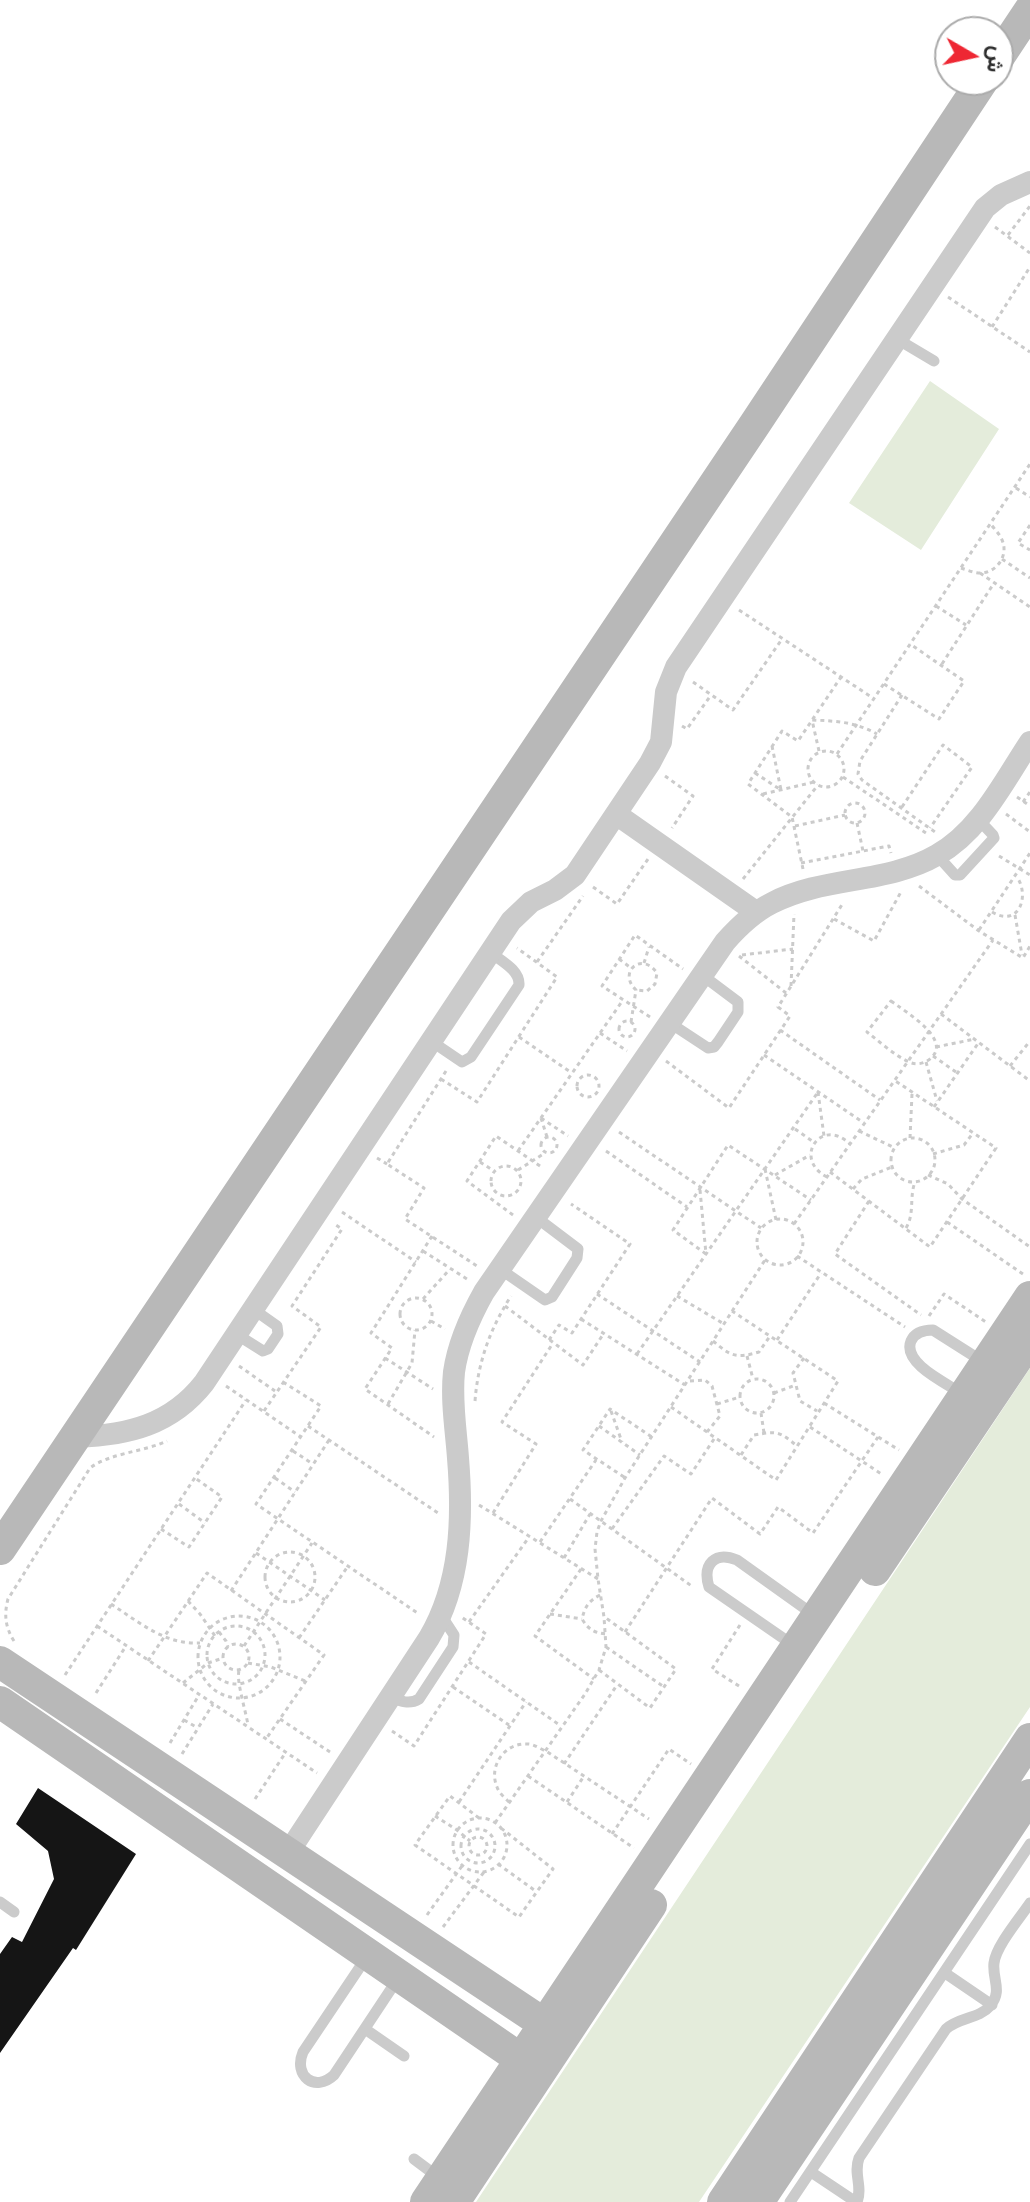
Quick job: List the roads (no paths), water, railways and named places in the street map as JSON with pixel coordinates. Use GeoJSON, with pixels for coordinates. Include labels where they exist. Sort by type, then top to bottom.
{"type":"FeatureCollection","features":[{"type":"Feature","properties":{"kind":"street"},"geometry":{"type":"LineString","coordinates":[[1014,34],[1030,10]]}},
{"type":"Feature","properties":{"kind":"street"},"geometry":{"type":"LineString","coordinates":[[0,1549],[972,96]]}},
{"type":"Feature","properties":{"kind":"street"},"geometry":{"type":"LineString","coordinates":[[77,1437],[115,1434],[153,1423],[168,1416],[194,1395],[490,952],[520,911],[575,875],[650,763],[661,742],[670,679],[985,208],[1001,195],[1030,182]]}},
{"type":"Feature","properties":{"kind":"street"},"geometry":{"type":"LineString","coordinates":[[288,1853],[390,1697],[453,1574],[459,1525],[460,1477],[453,1397],[454,1371],[460,1343],[471,1317],[500,1269],[665,1024],[705,979],[725,942],[740,925],[772,903],[797,893],[906,869],[959,839],[978,819],[1030,742]]}},
{"type":"Feature","properties":{"kind":"street"},"geometry":{"type":"LineString","coordinates":[[616,814],[756,912]]}},
{"type":"Feature","properties":{"kind":"street"},"geometry":{"type":"LineString","coordinates":[[440,2194],[531,2066],[817,1617],[1030,1297]]}},
{"type":"Feature","properties":{"kind":"street"},"geometry":{"type":"LineString","coordinates":[[554,2031],[1030,1339]]}},
{"type":"Feature","properties":{"kind":"street"},"geometry":{"type":"LineString","coordinates":[[8,1653],[288,1853],[554,2031]]}},
{"type":"Feature","properties":{"kind":"street"},"geometry":{"type":"LineString","coordinates":[[0,1702],[531,2066]]}},
{"type":"Feature","properties":{"kind":"street"},"geometry":{"type":"LineString","coordinates":[[723,2202],[922,1957],[1030,1739]]}},
{"type":"Feature","properties":{"kind":"street"},"geometry":{"type":"LineString","coordinates":[[758,2202],[1030,1795]]}},
{"type":"Feature","properties":{"kind":"lane"},"geometry":{"type":"LineString","coordinates":[[897,339],[934,361]]}},
{"type":"Feature","properties":{"kind":"lane"},"geometry":{"type":"LineString","coordinates":[[941,849],[955,875],[960,875],[994,839],[978,819]]}},
{"type":"Feature","properties":{"kind":"lane"},"geometry":{"type":"LineString","coordinates":[[431,1041],[462,1062],[471,1057],[519,985],[516,972],[490,952]]}},
{"type":"Feature","properties":{"kind":"lane"},"geometry":{"type":"LineString","coordinates":[[665,1024],[708,1048],[714,1047],[740,1007],[738,1002],[705,979]]}},
{"type":"Feature","properties":{"kind":"lane"},"geometry":{"type":"LineString","coordinates":[[500,1269],[545,1300],[552,1297],[577,1258],[578,1249],[537,1218]]}},
{"type":"Feature","properties":{"kind":"lane"},"geometry":{"type":"LineString","coordinates":[[236,1334],[263,1351],[268,1349],[279,1328],[253,1309]]}},
{"type":"Feature","properties":{"kind":"lane"},"geometry":{"type":"LineString","coordinates":[[965,1395],[912,1359],[911,1341],[924,1330],[933,1330],[986,1364]]}},
{"type":"Feature","properties":{"kind":"lane"},"geometry":{"type":"LineString","coordinates":[[797,1648],[709,1587],[706,1576],[709,1565],[717,1558],[728,1556],[737,1560],[817,1617]]}},
{"type":"Feature","properties":{"kind":"lane"},"geometry":{"type":"LineString","coordinates":[[790,2202],[811,2172],[922,1957],[1030,1844]]}},
{"type":"Feature","properties":{"kind":"lane"},"geometry":{"type":"LineString","coordinates":[[0,1902],[14,1912]]}},
{"type":"Feature","properties":{"kind":"lane"},"geometry":{"type":"LineString","coordinates":[[811,2172],[856,2202],[860,2193],[856,2174],[859,2158],[951,2024],[980,2014],[992,2005],[998,1984],[994,1969],[997,1953],[1030,1903]]}},
{"type":"Feature","properties":{"kind":"lane"},"geometry":{"type":"LineString","coordinates":[[368,1954],[303,2052],[300,2069],[311,2082],[328,2081],[334,2075],[400,1976]]}},
{"type":"Feature","properties":{"kind":"lane"},"geometry":{"type":"LineString","coordinates":[[922,1957],[992,2005]]}},
{"type":"Feature","properties":{"kind":"lane"},"geometry":{"type":"LineString","coordinates":[[365,2029],[404,2056]]}},
{"type":"Feature","properties":{"kind":"lane"},"geometry":{"type":"LineString","coordinates":[[414,2159],[440,2194]]}}]}
